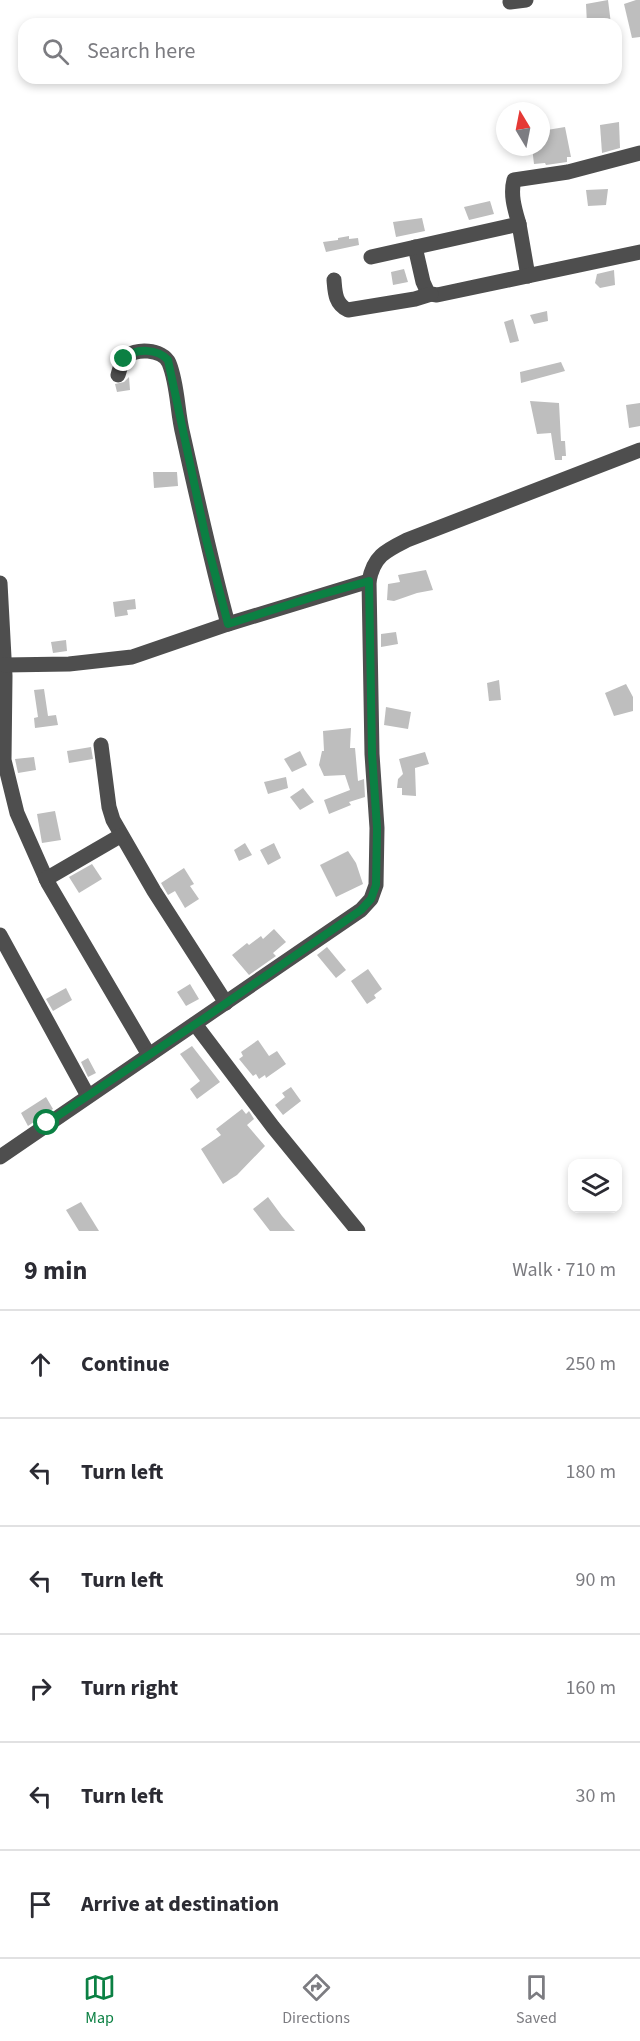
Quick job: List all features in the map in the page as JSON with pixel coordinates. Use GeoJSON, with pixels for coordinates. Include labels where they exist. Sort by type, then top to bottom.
{"type":"FeatureCollection","features":[{"type":"Feature","properties":{"kind":"street"},"geometry":{"type":"LineString","coordinates":[[510,2],[526,0]]}},
{"type":"Feature","properties":{"kind":"street"},"geometry":{"type":"LineString","coordinates":[[528,276],[513,201],[514,180],[568,172],[640,153]]}},
{"type":"Feature","properties":{"kind":"street"},"geometry":{"type":"LineString","coordinates":[[371,256],[519,224]]}},
{"type":"Feature","properties":{"kind":"street"},"geometry":{"type":"LineString","coordinates":[[416,247],[423,282],[428,293],[431,294]]}},
{"type":"Feature","properties":{"kind":"street"},"geometry":{"type":"LineString","coordinates":[[333,280],[337,300],[348,310],[404,301],[640,252]]}},
{"type":"Feature","properties":{"kind":"street"},"geometry":{"type":"LineString","coordinates":[[118,375],[124,359],[136,352],[154,351],[168,360],[206,539],[228,624]]}},
{"type":"Feature","properties":{"kind":"street"},"geometry":{"type":"LineString","coordinates":[[0,1157],[361,910],[375,892],[377,828],[372,754],[369,581],[372,570],[381,555],[398,544],[640,450]]}},
{"type":"Feature","properties":{"kind":"street"},"geometry":{"type":"LineString","coordinates":[[4,665],[69,664],[132,657],[228,624],[369,581]]}},
{"type":"Feature","properties":{"kind":"street"},"geometry":{"type":"LineString","coordinates":[[0,583],[4,665],[2,685],[4,760],[16,813],[46,879],[149,1055]]}},
{"type":"Feature","properties":{"kind":"street"},"geometry":{"type":"LineString","coordinates":[[101,745],[109,807],[120,836],[226,1003]]}},
{"type":"Feature","properties":{"kind":"street"},"geometry":{"type":"LineString","coordinates":[[46,879],[120,836]]}},
{"type":"Feature","properties":{"kind":"street"},"geometry":{"type":"LineString","coordinates":[[0,935],[88,1096]]}},
{"type":"Feature","properties":{"kind":"street"},"geometry":{"type":"LineString","coordinates":[[195,1024],[273,1127],[358,1231]]}},
{"type":"Feature","properties":{"kind":"building"},"geometry":{"type":"Polygon","coordinates":[[[608,0],[610,18],[587,18],[586,4],[608,0]]]}},
{"type":"Feature","properties":{"kind":"building"},"geometry":{"type":"Polygon","coordinates":[[[640,0],[640,37],[632,38],[624,4],[640,0]]]}},
{"type":"Feature","properties":{"kind":"building"},"geometry":{"type":"Polygon","coordinates":[[[619,122],[620,148],[602,153],[600,125],[619,122]]]}},
{"type":"Feature","properties":{"kind":"building"},"geometry":{"type":"Polygon","coordinates":[[[565,127],[571,157],[567,157],[567,162],[534,164],[533,156],[550,156],[550,130],[565,127]]]}},
{"type":"Feature","properties":{"kind":"building"},"geometry":{"type":"Polygon","coordinates":[[[608,189],[606,205],[588,206],[586,190],[608,189]]]}},
{"type":"Feature","properties":{"kind":"building"},"geometry":{"type":"Polygon","coordinates":[[[490,201],[494,214],[469,220],[464,207],[490,201]]]}},
{"type":"Feature","properties":{"kind":"building"},"geometry":{"type":"Polygon","coordinates":[[[422,218],[425,231],[396,237],[393,222],[422,218]]]}},
{"type":"Feature","properties":{"kind":"building"},"geometry":{"type":"Polygon","coordinates":[[[349,236],[349,239],[358,238],[359,245],[326,252],[323,242],[349,236]]]}},
{"type":"Feature","properties":{"kind":"building"},"geometry":{"type":"Polygon","coordinates":[[[404,269],[408,282],[393,285],[391,272],[404,269]]]}},
{"type":"Feature","properties":{"kind":"building"},"geometry":{"type":"Polygon","coordinates":[[[614,270],[615,285],[600,288],[595,283],[597,274],[614,270]]]}},
{"type":"Feature","properties":{"kind":"building"},"geometry":{"type":"Polygon","coordinates":[[[547,311],[548,321],[534,324],[530,315],[547,311]]]}},
{"type":"Feature","properties":{"kind":"building"},"geometry":{"type":"Polygon","coordinates":[[[513,319],[519,341],[510,343],[504,322],[513,319]]]}},
{"type":"Feature","properties":{"kind":"building"},"geometry":{"type":"Polygon","coordinates":[[[561,362],[565,371],[521,383],[520,372],[561,362]]]}},
{"type":"Feature","properties":{"kind":"building"},"geometry":{"type":"Polygon","coordinates":[[[129,377],[130,390],[117,392],[115,384],[124,382],[129,377]]]}},
{"type":"Feature","properties":{"kind":"building"},"geometry":{"type":"Polygon","coordinates":[[[530,401],[559,403],[561,441],[565,441],[566,456],[562,456],[562,460],[555,460],[551,433],[537,434],[530,401]]]}},
{"type":"Feature","properties":{"kind":"building"},"geometry":{"type":"Polygon","coordinates":[[[640,403],[640,426],[629,428],[626,405],[640,403]]]}},
{"type":"Feature","properties":{"kind":"building"},"geometry":{"type":"Polygon","coordinates":[[[153,472],[177,472],[178,486],[154,488],[153,472]]]}},
{"type":"Feature","properties":{"kind":"building"},"geometry":{"type":"Polygon","coordinates":[[[426,570],[433,590],[394,601],[387,600],[388,584],[400,582],[398,575],[426,570]]]}},
{"type":"Feature","properties":{"kind":"building"},"geometry":{"type":"Polygon","coordinates":[[[135,599],[136,609],[127,610],[128,615],[115,617],[113,602],[135,599]]]}},
{"type":"Feature","properties":{"kind":"building"},"geometry":{"type":"Polygon","coordinates":[[[396,632],[398,644],[381,647],[381,634],[396,632]]]}},
{"type":"Feature","properties":{"kind":"building"},"geometry":{"type":"Polygon","coordinates":[[[66,640],[67,651],[53,653],[51,642],[66,640]]]}},
{"type":"Feature","properties":{"kind":"building"},"geometry":{"type":"Polygon","coordinates":[[[499,680],[501,700],[489,701],[487,683],[499,680]]]}},
{"type":"Feature","properties":{"kind":"building"},"geometry":{"type":"Polygon","coordinates":[[[626,684],[633,697],[633,711],[614,716],[605,693],[626,684]]]}},
{"type":"Feature","properties":{"kind":"building"},"geometry":{"type":"Polygon","coordinates":[[[44,689],[48,716],[56,715],[58,725],[35,728],[34,718],[38,717],[34,690],[44,689]]]}},
{"type":"Feature","properties":{"kind":"building"},"geometry":{"type":"Polygon","coordinates":[[[386,707],[411,712],[408,729],[384,725],[386,707]]]}},
{"type":"Feature","properties":{"kind":"building"},"geometry":{"type":"Polygon","coordinates":[[[351,728],[350,748],[355,748],[358,781],[364,779],[365,797],[349,802],[351,805],[329,814],[324,800],[350,790],[345,775],[324,776],[319,765],[322,751],[324,751],[323,731],[351,728]]]}},
{"type":"Feature","properties":{"kind":"building"},"geometry":{"type":"Polygon","coordinates":[[[91,747],[93,759],[69,763],[67,751],[91,747]]]}},
{"type":"Feature","properties":{"kind":"building"},"geometry":{"type":"Polygon","coordinates":[[[300,751],[307,765],[292,772],[284,759],[300,751]]]}},
{"type":"Feature","properties":{"kind":"building"},"geometry":{"type":"Polygon","coordinates":[[[425,752],[429,764],[415,768],[416,796],[402,795],[402,788],[397,788],[398,779],[403,774],[399,759],[425,752]]]}},
{"type":"Feature","properties":{"kind":"building"},"geometry":{"type":"Polygon","coordinates":[[[34,757],[36,770],[18,773],[15,759],[34,757]]]}},
{"type":"Feature","properties":{"kind":"building"},"geometry":{"type":"Polygon","coordinates":[[[286,777],[288,788],[268,794],[264,782],[286,777]]]}},
{"type":"Feature","properties":{"kind":"building"},"geometry":{"type":"Polygon","coordinates":[[[303,788],[314,802],[300,810],[290,797],[303,788]]]}},
{"type":"Feature","properties":{"kind":"building"},"geometry":{"type":"Polygon","coordinates":[[[55,811],[61,840],[42,843],[37,814],[55,811]]]}},
{"type":"Feature","properties":{"kind":"building"},"geometry":{"type":"Polygon","coordinates":[[[245,843],[252,855],[239,861],[234,850],[245,843]]]}},
{"type":"Feature","properties":{"kind":"building"},"geometry":{"type":"Polygon","coordinates":[[[274,843],[281,858],[268,865],[260,850],[274,843]]]}},
{"type":"Feature","properties":{"kind":"building"},"geometry":{"type":"Polygon","coordinates":[[[348,851],[356,863],[363,884],[336,897],[320,865],[348,851]]]}},
{"type":"Feature","properties":{"kind":"building"},"geometry":{"type":"Polygon","coordinates":[[[92,864],[102,879],[79,893],[69,877],[92,864]]]}},
{"type":"Feature","properties":{"kind":"building"},"geometry":{"type":"Polygon","coordinates":[[[184,868],[194,884],[190,886],[199,899],[185,908],[175,891],[168,895],[161,883],[184,868]]]}},
{"type":"Feature","properties":{"kind":"building"},"geometry":{"type":"Polygon","coordinates":[[[274,929],[286,942],[273,953],[276,956],[249,975],[232,955],[247,943],[249,945],[261,936],[263,939],[274,929]]]}},
{"type":"Feature","properties":{"kind":"building"},"geometry":{"type":"Polygon","coordinates":[[[327,947],[346,970],[336,978],[317,955],[327,947]]]}},
{"type":"Feature","properties":{"kind":"building"},"geometry":{"type":"Polygon","coordinates":[[[368,969],[382,989],[374,995],[376,998],[367,1004],[351,981],[368,969]]]}},
{"type":"Feature","properties":{"kind":"building"},"geometry":{"type":"Polygon","coordinates":[[[190,984],[199,999],[186,1006],[177,992],[190,984]]]}},
{"type":"Feature","properties":{"kind":"building"},"geometry":{"type":"Polygon","coordinates":[[[66,988],[72,1000],[53,1011],[46,999],[66,988]]]}},
{"type":"Feature","properties":{"kind":"building"},"geometry":{"type":"Polygon","coordinates":[[[258,1040],[269,1056],[277,1051],[286,1064],[266,1078],[265,1075],[259,1079],[256,1074],[253,1076],[239,1059],[243,1056],[241,1052],[258,1040]]]}},
{"type":"Feature","properties":{"kind":"building"},"geometry":{"type":"Polygon","coordinates":[[[192,1046],[220,1082],[197,1099],[190,1089],[200,1081],[180,1054],[192,1046]]]}},
{"type":"Feature","properties":{"kind":"building"},"geometry":{"type":"Polygon","coordinates":[[[88,1058],[96,1073],[88,1077],[81,1062],[88,1058]]]}},
{"type":"Feature","properties":{"kind":"building"},"geometry":{"type":"Polygon","coordinates":[[[291,1087],[301,1101],[283,1115],[275,1105],[285,1097],[282,1093],[291,1087]]]}},
{"type":"Feature","properties":{"kind":"building"},"geometry":{"type":"Polygon","coordinates":[[[46,1097],[53,1109],[28,1126],[21,1113],[46,1097]]]}},
{"type":"Feature","properties":{"kind":"building"},"geometry":{"type":"Polygon","coordinates":[[[242,1109],[246,1114],[249,1111],[254,1119],[247,1125],[265,1146],[237,1175],[223,1184],[201,1149],[221,1135],[216,1129],[242,1109]]]}},
{"type":"Feature","properties":{"kind":"building"},"geometry":{"type":"Polygon","coordinates":[[[268,1197],[295,1231],[270,1231],[253,1209],[268,1197]]]}},
{"type":"Feature","properties":{"kind":"building"},"geometry":{"type":"Polygon","coordinates":[[[81,1202],[99,1231],[79,1231],[66,1210],[81,1202]]]}},
{"type":"Feature","properties":{"kind":"route"},"geometry":{"type":"LineString","coordinates":[[47,1123],[361,910],[371,899],[376,885],[377,828],[372,754],[369,581],[228,624],[206,539],[180,421],[173,374],[168,360],[154,351],[136,352],[124,359]]}}]}
